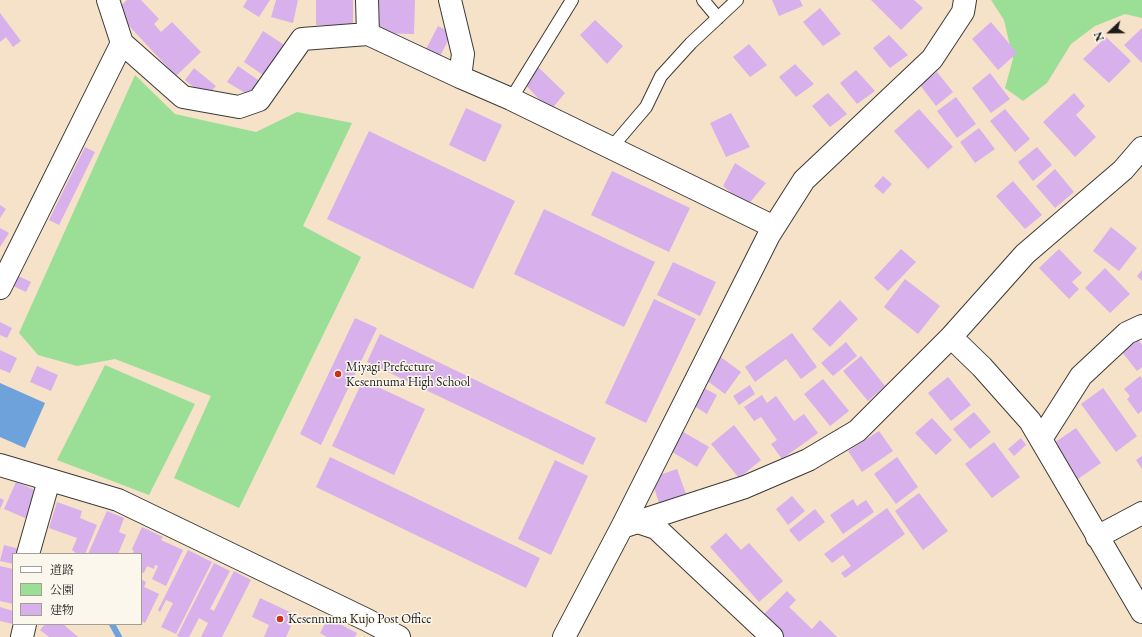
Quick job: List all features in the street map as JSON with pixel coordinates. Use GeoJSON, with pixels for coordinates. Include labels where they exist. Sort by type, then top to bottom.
{"type":"FeatureCollection","features":[{"type":"Feature","properties":{"kind":"street"},"geometry":{"type":"LineString","coordinates":[[108,0],[122,43],[183,97],[238,108],[259,100],[302,39],[368,34],[511,99],[774,228]]}},
{"type":"Feature","properties":{"kind":"street"},"geometry":{"type":"LineString","coordinates":[[367,0],[368,34]]}},
{"type":"Feature","properties":{"kind":"street"},"geometry":{"type":"LineString","coordinates":[[450,0],[463,54],[460,77]]}},
{"type":"Feature","properties":{"kind":"street"},"geometry":{"type":"LineString","coordinates":[[564,637],[630,525],[774,228],[804,180],[932,58],[963,12],[965,0]]}},
{"type":"Feature","properties":{"kind":"street"},"geometry":{"type":"LineString","coordinates":[[2,278],[122,43]]}},
{"type":"Feature","properties":{"kind":"street"},"geometry":{"type":"LineString","coordinates":[[630,525],[746,487],[808,460],[857,431],[951,337],[1025,254],[1123,170],[1142,148]]}},
{"type":"Feature","properties":{"kind":"street"},"geometry":{"type":"LineString","coordinates":[[1040,439],[1081,376],[1127,333],[1142,326]]}},
{"type":"Feature","properties":{"kind":"street"},"geometry":{"type":"LineString","coordinates":[[951,337],[982,368],[1030,421],[1142,612]]}},
{"type":"Feature","properties":{"kind":"street"},"geometry":{"type":"LineString","coordinates":[[0,465],[118,500],[360,617],[398,637]]}},
{"type":"Feature","properties":{"kind":"street"},"geometry":{"type":"LineString","coordinates":[[28,553],[49,480]]}},
{"type":"Feature","properties":{"kind":"street"},"geometry":{"type":"LineString","coordinates":[[1097,537],[1142,513]]}},
{"type":"Feature","properties":{"kind":"street"},"geometry":{"type":"LineString","coordinates":[[630,525],[656,528],[772,637]]}},
{"type":"Feature","properties":{"kind":"street"},"geometry":{"type":"LineString","coordinates":[[22,637],[25,625]]}},
{"type":"Feature","properties":{"kind":"lane"},"geometry":{"type":"LineString","coordinates":[[511,99],[572,0]]}},
{"type":"Feature","properties":{"kind":"lane"},"geometry":{"type":"LineString","coordinates":[[704,0],[718,18]]}},
{"type":"Feature","properties":{"kind":"lane"},"geometry":{"type":"LineString","coordinates":[[611,148],[646,107],[661,76],[691,43],[737,0]]}},
{"type":"Feature","properties":{"kind":"green space"},"geometry":{"type":"Polygon","coordinates":[[[991,0],[1142,0],[1142,18],[1125,14],[1095,26],[1071,44],[1047,83],[1023,101],[1005,88],[1013,59],[1004,20],[991,0]]]}},
{"type":"Feature","properties":{"kind":"green space"},"geometry":{"type":"Polygon","coordinates":[[[135,75],[175,114],[256,132],[297,112],[352,123],[303,226],[361,257],[239,508],[174,478],[211,396],[115,359],[77,366],[38,355],[19,333],[135,75]]]}},
{"type":"Feature","properties":{"kind":"green space"},"geometry":{"type":"Polygon","coordinates":[[[105,365],[195,404],[149,495],[57,460],[105,365]]]}},
{"type":"Feature","properties":{"kind":"water"},"geometry":{"type":"Polygon","coordinates":[[[0,383],[45,403],[25,448],[0,437],[0,383]]]}},
{"type":"Feature","properties":{"kind":"building"},"geometry":{"type":"Polygon","coordinates":[[[127,0],[141,0],[159,19],[154,24],[161,32],[172,22],[201,52],[176,76],[115,11],[127,0]]]}},
{"type":"Feature","properties":{"kind":"building"},"geometry":{"type":"Polygon","coordinates":[[[247,0],[270,0],[259,17],[243,7],[247,0]]]}},
{"type":"Feature","properties":{"kind":"building"},"geometry":{"type":"Polygon","coordinates":[[[276,0],[298,0],[293,23],[271,17],[276,0]]]}},
{"type":"Feature","properties":{"kind":"building"},"geometry":{"type":"Polygon","coordinates":[[[316,0],[353,0],[353,25],[316,25],[316,0]]]}},
{"type":"Feature","properties":{"kind":"building"},"geometry":{"type":"Polygon","coordinates":[[[373,0],[415,0],[414,34],[373,33],[373,0]]]}},
{"type":"Feature","properties":{"kind":"building"},"geometry":{"type":"Polygon","coordinates":[[[772,0],[800,0],[803,6],[779,16],[772,0]]]}},
{"type":"Feature","properties":{"kind":"building"},"geometry":{"type":"Polygon","coordinates":[[[871,0],[914,0],[923,8],[901,30],[871,0]]]}},
{"type":"Feature","properties":{"kind":"building"},"geometry":{"type":"Polygon","coordinates":[[[820,8],[841,34],[823,46],[803,22],[820,8]]]}},
{"type":"Feature","properties":{"kind":"building"},"geometry":{"type":"Polygon","coordinates":[[[0,13],[21,41],[13,47],[6,37],[0,42],[0,13]]]}},
{"type":"Feature","properties":{"kind":"building"},"geometry":{"type":"Polygon","coordinates":[[[595,20],[623,46],[607,64],[580,35],[595,20]]]}},
{"type":"Feature","properties":{"kind":"building"},"geometry":{"type":"Polygon","coordinates":[[[991,22],[1017,53],[998,70],[972,39],[991,22]]]}},
{"type":"Feature","properties":{"kind":"building"},"geometry":{"type":"Polygon","coordinates":[[[438,26],[452,33],[437,62],[423,55],[438,26]]]}},
{"type":"Feature","properties":{"kind":"building"},"geometry":{"type":"Polygon","coordinates":[[[1142,28],[1142,63],[1124,45],[1142,28]]]}},
{"type":"Feature","properties":{"kind":"building"},"geometry":{"type":"Polygon","coordinates":[[[263,31],[286,46],[266,77],[244,62],[263,31]]]}},
{"type":"Feature","properties":{"kind":"building"},"geometry":{"type":"Polygon","coordinates":[[[889,35],[908,55],[890,68],[873,48],[889,35]]]}},
{"type":"Feature","properties":{"kind":"building"},"geometry":{"type":"Polygon","coordinates":[[[1106,37],[1131,61],[1109,83],[1083,59],[1106,37]]]}},
{"type":"Feature","properties":{"kind":"building"},"geometry":{"type":"Polygon","coordinates":[[[749,44],[767,65],[750,77],[733,57],[749,44]]]}},
{"type":"Feature","properties":{"kind":"building"},"geometry":{"type":"Polygon","coordinates":[[[795,64],[814,84],[796,97],[779,77],[795,64]]]}},
{"type":"Feature","properties":{"kind":"building"},"geometry":{"type":"Polygon","coordinates":[[[238,66],[261,82],[252,97],[227,82],[238,66]]]}},
{"type":"Feature","properties":{"kind":"building"},"geometry":{"type":"Polygon","coordinates":[[[538,67],[565,93],[550,111],[523,82],[538,67]]]}},
{"type":"Feature","properties":{"kind":"building"},"geometry":{"type":"Polygon","coordinates":[[[194,68],[216,86],[206,97],[185,80],[194,68]]]}},
{"type":"Feature","properties":{"kind":"building"},"geometry":{"type":"Polygon","coordinates":[[[856,70],[875,91],[857,104],[840,83],[856,70]]]}},
{"type":"Feature","properties":{"kind":"building"},"geometry":{"type":"Polygon","coordinates":[[[937,72],[953,92],[936,106],[920,85],[937,72]]]}},
{"type":"Feature","properties":{"kind":"building"},"geometry":{"type":"Polygon","coordinates":[[[990,73],[1010,99],[991,113],[972,88],[990,73]]]}},
{"type":"Feature","properties":{"kind":"building"},"geometry":{"type":"Polygon","coordinates":[[[828,93],[847,114],[830,127],[812,106],[828,93]]]}},
{"type":"Feature","properties":{"kind":"building"},"geometry":{"type":"Polygon","coordinates":[[[1074,93],[1085,106],[1076,115],[1096,137],[1075,157],[1043,122],[1074,93]]]}},
{"type":"Feature","properties":{"kind":"building"},"geometry":{"type":"Polygon","coordinates":[[[956,97],[976,124],[957,138],[937,111],[956,97]]]}},
{"type":"Feature","properties":{"kind":"building"},"geometry":{"type":"Polygon","coordinates":[[[466,108],[502,125],[485,162],[449,145],[466,108]]]}},
{"type":"Feature","properties":{"kind":"building"},"geometry":{"type":"Polygon","coordinates":[[[919,109],[953,147],[928,169],[894,131],[919,109]]]}},
{"type":"Feature","properties":{"kind":"building"},"geometry":{"type":"Polygon","coordinates":[[[1005,109],[1030,139],[1015,152],[990,121],[1005,109]]]}},
{"type":"Feature","properties":{"kind":"building"},"geometry":{"type":"Polygon","coordinates":[[[731,113],[750,147],[726,157],[710,123],[731,113]]]}},
{"type":"Feature","properties":{"kind":"building"},"geometry":{"type":"Polygon","coordinates":[[[979,128],[995,149],[975,163],[960,142],[979,128]]]}},
{"type":"Feature","properties":{"kind":"building"},"geometry":{"type":"Polygon","coordinates":[[[369,131],[515,201],[473,289],[327,219],[369,131]]]}},
{"type":"Feature","properties":{"kind":"building"},"geometry":{"type":"Polygon","coordinates":[[[85,147],[95,152],[59,225],[49,220],[85,147]]]}},
{"type":"Feature","properties":{"kind":"building"},"geometry":{"type":"Polygon","coordinates":[[[1037,147],[1052,165],[1033,181],[1018,162],[1037,147]]]}},
{"type":"Feature","properties":{"kind":"building"},"geometry":{"type":"Polygon","coordinates":[[[735,163],[766,183],[747,206],[723,186],[735,163]]]}},
{"type":"Feature","properties":{"kind":"building"},"geometry":{"type":"Polygon","coordinates":[[[1055,169],[1074,192],[1055,208],[1036,186],[1055,169]]]}},
{"type":"Feature","properties":{"kind":"building"},"geometry":{"type":"Polygon","coordinates":[[[612,171],[690,208],[669,252],[591,215],[612,171]]]}},
{"type":"Feature","properties":{"kind":"building"},"geometry":{"type":"Polygon","coordinates":[[[883,176],[892,184],[883,194],[874,186],[883,176]]]}},
{"type":"Feature","properties":{"kind":"building"},"geometry":{"type":"Polygon","coordinates":[[[1013,181],[1042,215],[1025,229],[996,196],[1013,181]]]}},
{"type":"Feature","properties":{"kind":"building"},"geometry":{"type":"Polygon","coordinates":[[[0,205],[6,209],[0,218],[0,205]]]}},
{"type":"Feature","properties":{"kind":"building"},"geometry":{"type":"Polygon","coordinates":[[[544,209],[655,262],[624,327],[514,274],[544,209]]]}},
{"type":"Feature","properties":{"kind":"building"},"geometry":{"type":"Polygon","coordinates":[[[1111,227],[1137,248],[1119,271],[1093,251],[1111,227]]]}},
{"type":"Feature","properties":{"kind":"building"},"geometry":{"type":"Polygon","coordinates":[[[0,228],[9,233],[0,247],[0,228]]]}},
{"type":"Feature","properties":{"kind":"building"},"geometry":{"type":"Polygon","coordinates":[[[901,249],[916,262],[888,291],[874,278],[901,249]]]}},
{"type":"Feature","properties":{"kind":"building"},"geometry":{"type":"Polygon","coordinates":[[[1059,249],[1082,273],[1072,282],[1079,289],[1069,299],[1039,268],[1059,249]]]}},
{"type":"Feature","properties":{"kind":"building"},"geometry":{"type":"Polygon","coordinates":[[[673,262],[716,282],[700,316],[657,295],[673,262]]]}},
{"type":"Feature","properties":{"kind":"building"},"geometry":{"type":"Polygon","coordinates":[[[1105,268],[1130,294],[1110,313],[1085,288],[1105,268]]]}},
{"type":"Feature","properties":{"kind":"building"},"geometry":{"type":"Polygon","coordinates":[[[1142,270],[1142,281],[1137,276],[1142,270]]]}},
{"type":"Feature","properties":{"kind":"building"},"geometry":{"type":"Polygon","coordinates":[[[16,275],[31,282],[26,292],[11,285],[16,275]]]}},
{"type":"Feature","properties":{"kind":"building"},"geometry":{"type":"Polygon","coordinates":[[[905,279],[940,306],[918,334],[884,307],[905,279]]]}},
{"type":"Feature","properties":{"kind":"building"},"geometry":{"type":"Polygon","coordinates":[[[654,299],[696,319],[646,423],[605,403],[654,299]]]}},
{"type":"Feature","properties":{"kind":"building"},"geometry":{"type":"Polygon","coordinates":[[[840,300],[858,319],[830,347],[812,329],[840,300]]]}},
{"type":"Feature","properties":{"kind":"building"},"geometry":{"type":"Polygon","coordinates":[[[355,318],[377,328],[321,445],[300,434],[355,318]]]}},
{"type":"Feature","properties":{"kind":"building"},"geometry":{"type":"Polygon","coordinates":[[[0,322],[12,328],[7,338],[0,335],[0,322]]]}},
{"type":"Feature","properties":{"kind":"building"},"geometry":{"type":"Polygon","coordinates":[[[792,333],[817,367],[801,379],[786,359],[755,382],[745,367],[792,333]]]}},
{"type":"Feature","properties":{"kind":"building"},"geometry":{"type":"Polygon","coordinates":[[[380,334],[596,438],[583,465],[367,362],[380,334]]]}},
{"type":"Feature","properties":{"kind":"building"},"geometry":{"type":"Polygon","coordinates":[[[1138,340],[1142,345],[1142,367],[1137,371],[1122,352],[1138,340]]]}},
{"type":"Feature","properties":{"kind":"building"},"geometry":{"type":"Polygon","coordinates":[[[846,342],[857,356],[833,376],[821,363],[846,342]]]}},
{"type":"Feature","properties":{"kind":"building"},"geometry":{"type":"Polygon","coordinates":[[[0,350],[17,358],[10,373],[0,369],[0,350]]]}},
{"type":"Feature","properties":{"kind":"building"},"geometry":{"type":"Polygon","coordinates":[[[718,355],[741,372],[725,394],[702,377],[718,355]]]}},
{"type":"Feature","properties":{"kind":"building"},"geometry":{"type":"Polygon","coordinates":[[[861,356],[885,386],[868,401],[843,371],[861,356]]]}},
{"type":"Feature","properties":{"kind":"building"},"geometry":{"type":"Polygon","coordinates":[[[37,366],[58,375],[51,391],[30,382],[37,366]]]}},
{"type":"Feature","properties":{"kind":"building"},"geometry":{"type":"Polygon","coordinates":[[[1140,376],[1142,379],[1142,411],[1138,414],[1127,399],[1130,396],[1124,389],[1140,376]]]}},
{"type":"Feature","properties":{"kind":"building"},"geometry":{"type":"Polygon","coordinates":[[[948,377],[971,405],[951,421],[928,393],[948,377]]]}},
{"type":"Feature","properties":{"kind":"building"},"geometry":{"type":"Polygon","coordinates":[[[823,379],[849,411],[830,426],[804,394],[823,379]]]}},
{"type":"Feature","properties":{"kind":"building"},"geometry":{"type":"Polygon","coordinates":[[[363,380],[425,409],[394,475],[332,446],[363,380]]]}},
{"type":"Feature","properties":{"kind":"building"},"geometry":{"type":"Polygon","coordinates":[[[750,385],[755,394],[739,405],[733,396],[750,385]]]}},
{"type":"Feature","properties":{"kind":"building"},"geometry":{"type":"Polygon","coordinates":[[[704,388],[717,395],[707,414],[694,406],[704,388]]]}},
{"type":"Feature","properties":{"kind":"building"},"geometry":{"type":"Polygon","coordinates":[[[1103,388],[1137,436],[1116,452],[1081,404],[1103,388]]]}},
{"type":"Feature","properties":{"kind":"building"},"geometry":{"type":"Polygon","coordinates":[[[762,395],[767,403],[776,396],[794,421],[804,414],[818,433],[782,459],[771,444],[777,440],[761,417],[754,421],[744,407],[762,395]]]}},
{"type":"Feature","properties":{"kind":"building"},"geometry":{"type":"Polygon","coordinates":[[[974,412],[991,432],[970,449],[953,429],[974,412]]]}},
{"type":"Feature","properties":{"kind":"building"},"geometry":{"type":"Polygon","coordinates":[[[932,418],[952,440],[936,455],[915,433],[932,418]]]}},
{"type":"Feature","properties":{"kind":"building"},"geometry":{"type":"Polygon","coordinates":[[[734,425],[761,460],[739,478],[711,444],[734,425]]]}},
{"type":"Feature","properties":{"kind":"building"},"geometry":{"type":"Polygon","coordinates":[[[1076,428],[1101,463],[1075,481],[1051,445],[1076,428]]]}},
{"type":"Feature","properties":{"kind":"building"},"geometry":{"type":"Polygon","coordinates":[[[680,430],[709,447],[697,467],[669,450],[680,430]]]}},
{"type":"Feature","properties":{"kind":"building"},"geometry":{"type":"Polygon","coordinates":[[[879,431],[893,451],[862,472],[848,451],[879,431]]]}},
{"type":"Feature","properties":{"kind":"building"},"geometry":{"type":"Polygon","coordinates":[[[1021,438],[1026,445],[1014,456],[1008,449],[1021,438]]]}},
{"type":"Feature","properties":{"kind":"building"},"geometry":{"type":"Polygon","coordinates":[[[994,442],[1020,477],[992,498],[965,464],[994,442]]]}},
{"type":"Feature","properties":{"kind":"building"},"geometry":{"type":"Polygon","coordinates":[[[1142,456],[1142,469],[1136,460],[1142,456]]]}},
{"type":"Feature","properties":{"kind":"building"},"geometry":{"type":"Polygon","coordinates":[[[330,457],[540,558],[526,588],[316,487],[330,457]]]}},
{"type":"Feature","properties":{"kind":"building"},"geometry":{"type":"Polygon","coordinates":[[[897,457],[918,487],[896,504],[874,474],[897,457]]]}},
{"type":"Feature","properties":{"kind":"building"},"geometry":{"type":"Polygon","coordinates":[[[555,460],[588,476],[551,555],[518,539],[555,460]]]}},
{"type":"Feature","properties":{"kind":"building"},"geometry":{"type":"Polygon","coordinates":[[[677,469],[686,494],[659,503],[651,478],[677,469]]]}},
{"type":"Feature","properties":{"kind":"building"},"geometry":{"type":"Polygon","coordinates":[[[16,482],[42,493],[30,520],[4,509],[16,482]]]}},
{"type":"Feature","properties":{"kind":"building"},"geometry":{"type":"Polygon","coordinates":[[[919,493],[948,531],[923,550],[895,511],[919,493]]]}},
{"type":"Feature","properties":{"kind":"building"},"geometry":{"type":"Polygon","coordinates":[[[792,496],[805,511],[788,525],[776,509],[792,496]]]}},
{"type":"Feature","properties":{"kind":"building"},"geometry":{"type":"Polygon","coordinates":[[[0,498],[4,500],[0,509],[0,498]]]}},
{"type":"Feature","properties":{"kind":"building"},"geometry":{"type":"Polygon","coordinates":[[[853,499],[857,506],[866,500],[874,512],[843,534],[830,515],[853,499]]]}},
{"type":"Feature","properties":{"kind":"building"},"geometry":{"type":"Polygon","coordinates":[[[57,502],[82,511],[80,518],[97,525],[85,553],[76,553],[72,550],[77,538],[49,528],[57,502]]]}},
{"type":"Feature","properties":{"kind":"building"},"geometry":{"type":"Polygon","coordinates":[[[887,508],[905,534],[845,578],[841,573],[851,566],[843,555],[832,563],[824,554],[887,508]]]}},
{"type":"Feature","properties":{"kind":"building"},"geometry":{"type":"Polygon","coordinates":[[[815,509],[825,522],[799,542],[789,530],[815,509]]]}},
{"type":"Feature","properties":{"kind":"building"},"geometry":{"type":"Polygon","coordinates":[[[107,511],[124,518],[119,532],[126,535],[118,553],[88,553],[107,511]]]}},
{"type":"Feature","properties":{"kind":"building"},"geometry":{"type":"Polygon","coordinates":[[[142,527],[163,537],[161,540],[183,550],[166,586],[152,579],[158,566],[155,565],[154,569],[147,566],[144,573],[142,572],[142,553],[133,553],[134,551],[132,549],[142,527]]]}},
{"type":"Feature","properties":{"kind":"building"},"geometry":{"type":"Polygon","coordinates":[[[726,533],[741,550],[749,543],[783,581],[759,602],[710,547],[726,533]]]}},
{"type":"Feature","properties":{"kind":"building"},"geometry":{"type":"Polygon","coordinates":[[[4,545],[23,550],[22,553],[12,553],[12,564],[0,561],[4,545]]]}},
{"type":"Feature","properties":{"kind":"building"},"geometry":{"type":"Polygon","coordinates":[[[188,550],[212,562],[176,634],[161,627],[173,603],[166,600],[160,612],[158,610],[188,550]]]}},
{"type":"Feature","properties":{"kind":"building"},"geometry":{"type":"Polygon","coordinates":[[[214,563],[230,571],[210,609],[214,611],[234,571],[251,580],[222,637],[201,637],[208,623],[199,618],[189,637],[177,636],[214,563]]]}},
{"type":"Feature","properties":{"kind":"building"},"geometry":{"type":"Polygon","coordinates":[[[0,566],[12,569],[12,604],[0,601],[0,566]]]}},
{"type":"Feature","properties":{"kind":"building"},"geometry":{"type":"Polygon","coordinates":[[[142,580],[146,582],[144,587],[159,594],[145,623],[142,622],[142,580]]]}},
{"type":"Feature","properties":{"kind":"building"},"geometry":{"type":"Polygon","coordinates":[[[787,591],[796,600],[789,607],[812,629],[820,620],[837,637],[779,637],[760,618],[787,591]]]}},
{"type":"Feature","properties":{"kind":"building"},"geometry":{"type":"Polygon","coordinates":[[[260,598],[294,614],[286,637],[264,637],[269,625],[252,617],[260,598]]]}},
{"type":"Feature","properties":{"kind":"building"},"geometry":{"type":"Polygon","coordinates":[[[0,607],[12,611],[12,624],[0,621],[0,607]]]}},
{"type":"Feature","properties":{"kind":"building"},"geometry":{"type":"Polygon","coordinates":[[[328,618],[357,633],[355,637],[327,637],[320,633],[328,618]]]}},
{"type":"Feature","properties":{"kind":"building"},"geometry":{"type":"Polygon","coordinates":[[[44,625],[64,625],[78,637],[49,637],[40,630],[44,625]]]}},
{"type":"Feature","properties":{"kind":"waterway"},"geometry":{"type":"LineString","coordinates":[[113,625],[119,637]]}},
{"type":"Feature","properties":{"kind":"place","name":"Miyagi Prefecture Kesennuma High School"},"geometry":{"type":"Point","coordinates":[338,374]}},
{"type":"Feature","properties":{"kind":"place","name":"Kesennuma Kujo Post Office"},"geometry":{"type":"Point","coordinates":[280,619]}}]}
